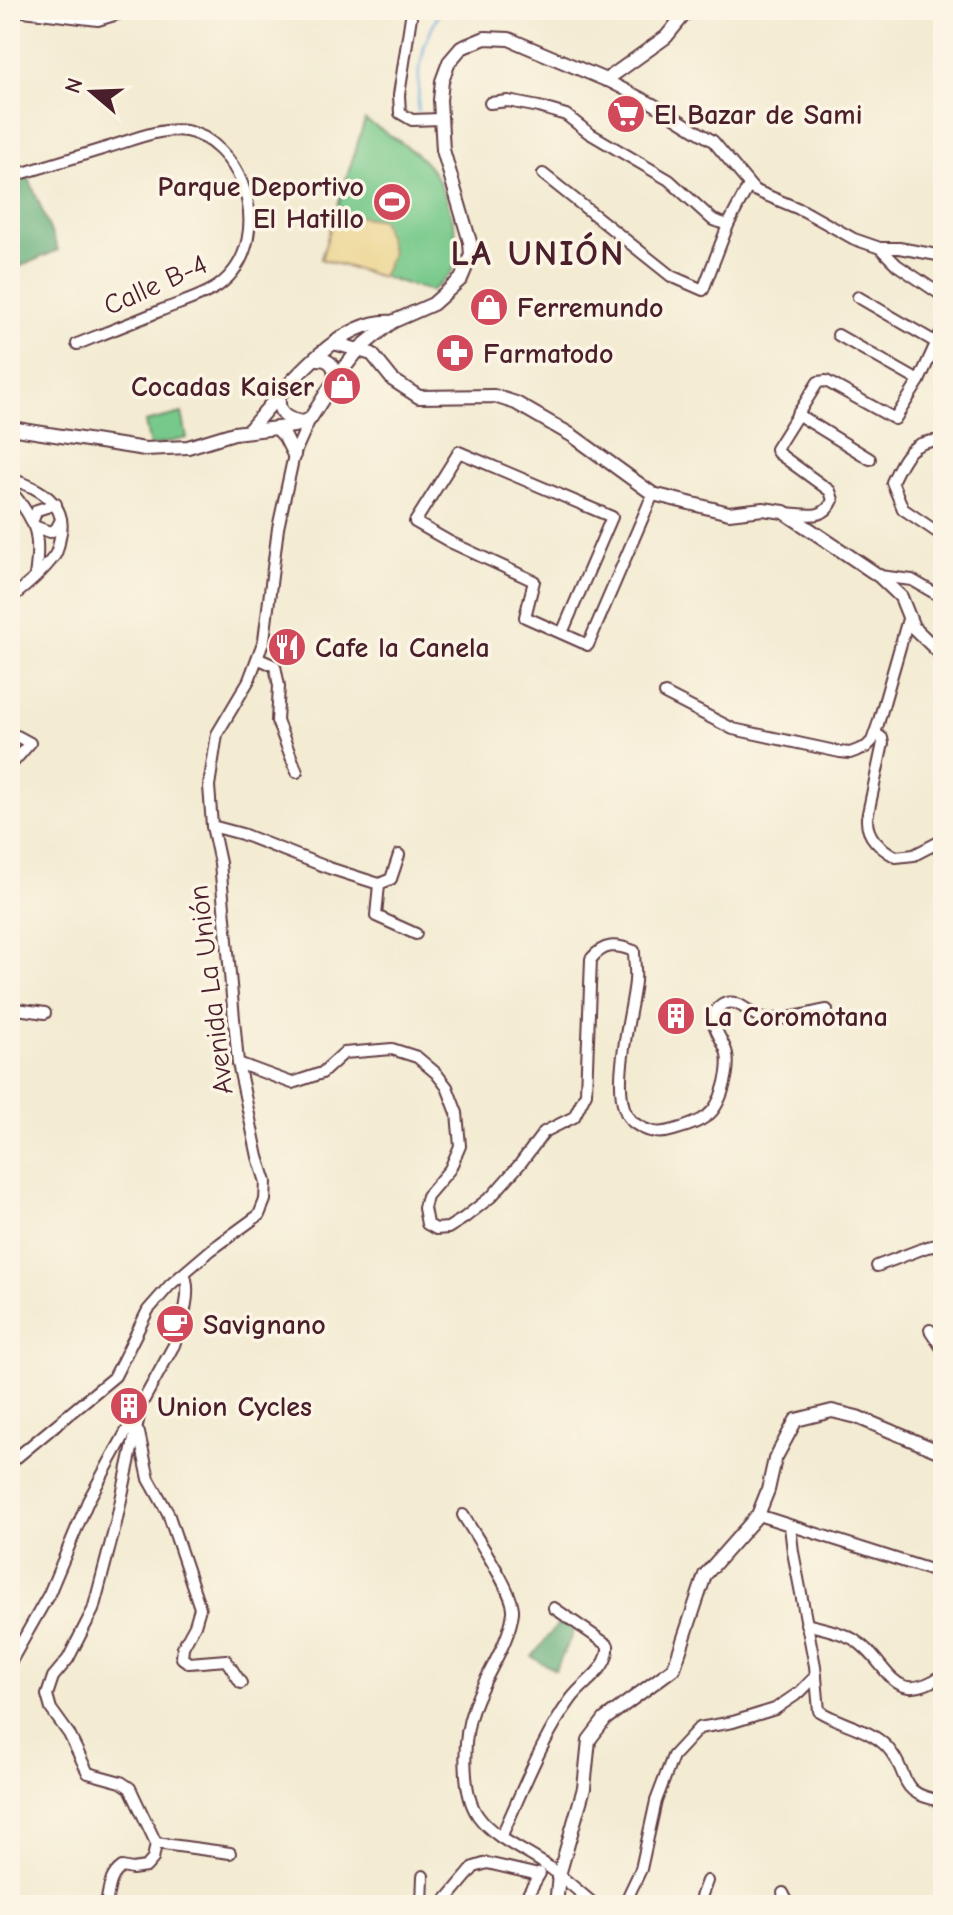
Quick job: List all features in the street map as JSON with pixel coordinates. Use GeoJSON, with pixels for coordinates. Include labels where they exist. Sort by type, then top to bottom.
{"type":"FeatureCollection","features":[{"type":"Feature","properties":{"kind":"street"},"geometry":{"type":"LineString","coordinates":[[15,10],[98,20],[131,10]]}},
{"type":"Feature","properties":{"kind":"street"},"geometry":{"type":"LineString","coordinates":[[412,10],[399,95],[400,113],[412,120],[440,119]]}},
{"type":"Feature","properties":{"kind":"street"},"geometry":{"type":"LineString","coordinates":[[688,10],[666,37],[606,80],[653,104],[713,141],[754,190],[804,211],[854,239],[880,248],[943,256]]}},
{"type":"Feature","properties":{"kind":"street","name":"Avenida La Unión"},"geometry":{"type":"LineString","coordinates":[[10,1463],[115,1376],[148,1310],[170,1285],[259,1215],[265,1200],[266,1182],[238,1063],[220,863],[212,826],[209,786],[217,734],[259,659],[271,598],[278,528],[294,455],[307,420],[360,348],[392,322],[418,312],[445,296],[461,279],[471,255],[443,150],[441,90],[449,62],[461,48],[485,38],[500,37],[606,80]]}},
{"type":"Feature","properties":{"kind":"street"},"geometry":{"type":"LineString","coordinates":[[490,103],[508,101],[566,115],[589,133],[669,180],[713,220],[728,225]]}},
{"type":"Feature","properties":{"kind":"street","name":"Calle B-4"},"geometry":{"type":"LineString","coordinates":[[10,177],[153,134],[186,131],[217,147],[243,185],[249,202],[249,233],[240,263],[231,274],[206,293],[77,344]]}},
{"type":"Feature","properties":{"kind":"street"},"geometry":{"type":"LineString","coordinates":[[543,174],[671,276],[703,290],[728,225],[749,185]]}},
{"type":"Feature","properties":{"kind":"street"},"geometry":{"type":"LineString","coordinates":[[880,248],[897,265],[943,296]]}},
{"type":"Feature","properties":{"kind":"street"},"geometry":{"type":"LineString","coordinates":[[858,297],[937,343]]}},
{"type":"Feature","properties":{"kind":"street","name":"Avenida La Unión"},"geometry":{"type":"LineString","coordinates":[[249,430],[315,359],[334,343],[370,323],[392,322]]}},
{"type":"Feature","properties":{"kind":"street"},"geometry":{"type":"LineString","coordinates":[[334,343],[360,348],[372,354],[401,387],[419,397],[494,396],[516,403],[573,436],[653,494],[729,513],[763,509],[820,515],[829,510],[833,500],[830,491],[778,453],[777,444],[822,380],[895,419],[919,381],[943,328]]}},
{"type":"Feature","properties":{"kind":"street"},"geometry":{"type":"LineString","coordinates":[[838,335],[919,381]]}},
{"type":"Feature","properties":{"kind":"street"},"geometry":{"type":"LineString","coordinates":[[315,359],[322,358],[332,363],[335,368],[334,381]]}},
{"type":"Feature","properties":{"kind":"street"},"geometry":{"type":"LineString","coordinates":[[279,396],[278,405],[282,414],[292,420],[307,420]]}},
{"type":"Feature","properties":{"kind":"street"},"geometry":{"type":"LineString","coordinates":[[797,414],[870,459]]}},
{"type":"Feature","properties":{"kind":"street"},"geometry":{"type":"LineString","coordinates":[[10,428],[156,450],[188,447],[249,430],[278,429],[307,420]]}},
{"type":"Feature","properties":{"kind":"street"},"geometry":{"type":"LineString","coordinates":[[278,429],[294,455]]}},
{"type":"Feature","properties":{"kind":"street"},"geometry":{"type":"LineString","coordinates":[[943,441],[928,440],[905,454],[892,482],[903,509],[943,536]]}},
{"type":"Feature","properties":{"kind":"street"},"geometry":{"type":"LineString","coordinates":[[562,633],[612,517],[459,452],[415,522],[534,581],[525,617],[588,645],[653,494]]}},
{"type":"Feature","properties":{"kind":"street"},"geometry":{"type":"LineString","coordinates":[[10,479],[36,489],[56,504],[63,528],[57,553],[35,578],[10,599]]}},
{"type":"Feature","properties":{"kind":"street"},"geometry":{"type":"LineString","coordinates":[[10,490],[34,523],[40,546],[35,578]]}},
{"type":"Feature","properties":{"kind":"street"},"geometry":{"type":"LineString","coordinates":[[34,523],[37,510],[56,504]]}},
{"type":"Feature","properties":{"kind":"street"},"geometry":{"type":"LineString","coordinates":[[784,512],[879,576],[901,597],[913,627],[943,656]]}},
{"type":"Feature","properties":{"kind":"street"},"geometry":{"type":"LineString","coordinates":[[34,523],[50,532],[56,529],[62,518]]}},
{"type":"Feature","properties":{"kind":"street"},"geometry":{"type":"LineString","coordinates":[[879,576],[912,580],[943,598]]}},
{"type":"Feature","properties":{"kind":"street"},"geometry":{"type":"LineString","coordinates":[[665,694],[733,729],[850,753],[866,747],[875,733],[908,619]]}},
{"type":"Feature","properties":{"kind":"street"},"geometry":{"type":"LineString","coordinates":[[259,659],[275,666],[278,674],[277,721],[297,772]]}},
{"type":"Feature","properties":{"kind":"street"},"geometry":{"type":"LineString","coordinates":[[875,733],[883,743],[867,818],[866,828],[870,835],[896,857],[914,855],[943,840]]}},
{"type":"Feature","properties":{"kind":"street"},"geometry":{"type":"LineString","coordinates":[[10,738],[25,738],[30,743],[10,766]]}},
{"type":"Feature","properties":{"kind":"street"},"geometry":{"type":"LineString","coordinates":[[212,826],[379,884],[391,879],[399,855]]}},
{"type":"Feature","properties":{"kind":"street"},"geometry":{"type":"LineString","coordinates":[[379,884],[376,916],[416,934]]}},
{"type":"Feature","properties":{"kind":"street"},"geometry":{"type":"LineString","coordinates":[[238,1063],[292,1083],[322,1073],[344,1053],[392,1049],[417,1057],[447,1087],[457,1113],[460,1146],[450,1169],[427,1196],[424,1208],[427,1224],[436,1229],[448,1228],[492,1196],[544,1132],[574,1117],[586,1093],[591,959],[599,949],[616,944],[634,951],[636,980],[624,1039],[623,1102],[629,1120],[646,1131],[663,1134],[685,1127],[708,1115],[718,1101],[727,1071],[727,1052],[714,1026],[715,1012],[724,1003],[734,1002],[761,1017],[827,1010]]}},
{"type":"Feature","properties":{"kind":"street"},"geometry":{"type":"LineString","coordinates":[[10,1008],[45,1013]]}},
{"type":"Feature","properties":{"kind":"street"},"geometry":{"type":"LineString","coordinates":[[877,1266],[943,1244]]}},
{"type":"Feature","properties":{"kind":"street"},"geometry":{"type":"LineString","coordinates":[[10,1663],[49,1594],[88,1501],[174,1345],[182,1324],[188,1282],[184,1274]]}},
{"type":"Feature","properties":{"kind":"street"},"geometry":{"type":"LineString","coordinates":[[930,1330],[943,1350]]}},
{"type":"Feature","properties":{"kind":"street"},"geometry":{"type":"LineString","coordinates":[[106,1905],[109,1884],[116,1871],[122,1867],[146,1867],[153,1859],[156,1843],[130,1788],[121,1782],[88,1773],[69,1734],[51,1709],[47,1695],[53,1677],[68,1659],[93,1610],[141,1407]]}},
{"type":"Feature","properties":{"kind":"street"},"geometry":{"type":"LineString","coordinates":[[556,1905],[559,1875],[584,1788],[589,1740],[605,1719],[674,1668],[705,1575],[758,1515],[775,1459],[796,1420],[832,1411],[857,1417],[943,1453]]}},
{"type":"Feature","properties":{"kind":"street"},"geometry":{"type":"LineString","coordinates":[[138,1426],[149,1479],[168,1513],[200,1608],[183,1647],[182,1658],[189,1663],[226,1660],[241,1683]]}},
{"type":"Feature","properties":{"kind":"street"},"geometry":{"type":"LineString","coordinates":[[463,1515],[509,1593],[513,1610],[506,1635],[472,1711],[465,1765],[466,1791],[478,1817],[501,1837],[545,1864],[595,1905]]}},
{"type":"Feature","properties":{"kind":"street"},"geometry":{"type":"LineString","coordinates":[[758,1515],[943,1574]]}},
{"type":"Feature","properties":{"kind":"street"},"geometry":{"type":"LineString","coordinates":[[790,1526],[816,1676],[819,1711],[874,1736],[889,1749],[907,1785],[917,1795],[943,1801]]}},
{"type":"Feature","properties":{"kind":"street"},"geometry":{"type":"LineString","coordinates":[[501,1837],[547,1735],[573,1696],[603,1666],[609,1653],[608,1645],[554,1608]]}},
{"type":"Feature","properties":{"kind":"street"},"geometry":{"type":"LineString","coordinates":[[806,1624],[856,1641],[894,1683],[912,1688],[927,1685],[943,1675]]}},
{"type":"Feature","properties":{"kind":"street"},"geometry":{"type":"LineString","coordinates":[[624,1905],[641,1869],[656,1801],[673,1756],[699,1728],[733,1722],[775,1709],[800,1692],[816,1676]]}},
{"type":"Feature","properties":{"kind":"street"},"geometry":{"type":"LineString","coordinates":[[156,1843],[230,1853]]}},
{"type":"Feature","properties":{"kind":"street"},"geometry":{"type":"LineString","coordinates":[[442,1905],[474,1867],[487,1863],[539,1875]]}},
{"type":"Feature","properties":{"kind":"street"},"geometry":{"type":"LineString","coordinates":[[522,1905],[545,1864]]}},
{"type":"Feature","properties":{"kind":"street"},"geometry":{"type":"LineString","coordinates":[[422,1905],[423,1876]]}},
{"type":"Feature","properties":{"kind":"street"},"geometry":{"type":"LineString","coordinates":[[703,1905],[701,1897],[707,1881]]}},
{"type":"Feature","properties":{"kind":"street"},"geometry":{"type":"LineString","coordinates":[[783,1893],[789,1905]]}},
{"type":"Feature","properties":{"kind":"green space","name":"Parque Deportivo El Hatillo"},"geometry":{"type":"Polygon","coordinates":[[[365,120],[424,161],[446,200],[455,228],[456,263],[449,275],[431,291],[321,259],[365,120]]]}},
{"type":"Feature","properties":{"kind":"green space"},"geometry":{"type":"Polygon","coordinates":[[[29,178],[58,250],[10,271],[10,183],[29,178]]]}},
{"type":"Feature","properties":{"kind":"green space"},"geometry":{"type":"Polygon","coordinates":[[[182,413],[187,438],[150,446],[145,422],[182,413]]]}},
{"type":"Feature","properties":{"kind":"green space"},"geometry":{"type":"Polygon","coordinates":[[[561,1620],[575,1629],[555,1670],[532,1657],[561,1620]]]}},
{"type":"Feature","properties":{"kind":"sand"},"geometry":{"type":"Polygon","coordinates":[[[335,213],[382,220],[392,254],[382,277],[321,259],[335,213]]]}},
{"type":"Feature","properties":{"kind":"waterway"},"geometry":{"type":"LineString","coordinates":[[418,111],[419,72],[425,44],[440,10]]}},
{"type":"Feature","properties":{"kind":"place","name":"El Bazar de Sami"},"geometry":{"type":"Point","coordinates":[626,114]}},
{"type":"Feature","properties":{"kind":"place","name":"Parque Deportivo El Hatillo"},"geometry":{"type":"Point","coordinates":[392,202]}},
{"type":"Feature","properties":{"kind":"place","name":"Ferremundo"},"geometry":{"type":"Point","coordinates":[489,307]}},
{"type":"Feature","properties":{"kind":"place","name":"Farmatodo"},"geometry":{"type":"Point","coordinates":[455,353]}},
{"type":"Feature","properties":{"kind":"place","name":"Cocadas Kaiser"},"geometry":{"type":"Point","coordinates":[342,386]}},
{"type":"Feature","properties":{"kind":"place","name":"Cafe la Canela"},"geometry":{"type":"Point","coordinates":[287,647]}},
{"type":"Feature","properties":{"kind":"place","name":"La Coromotana"},"geometry":{"type":"Point","coordinates":[676,1016]}},
{"type":"Feature","properties":{"kind":"place","name":"Savignano"},"geometry":{"type":"Point","coordinates":[175,1324]}},
{"type":"Feature","properties":{"kind":"place","name":"Union Cycles"},"geometry":{"type":"Point","coordinates":[129,1406]}},
{"type":"Feature","properties":{"kind":"district","name":"LA UNIÓN"},"geometry":{"type":"Point","coordinates":[538,252]}}]}
